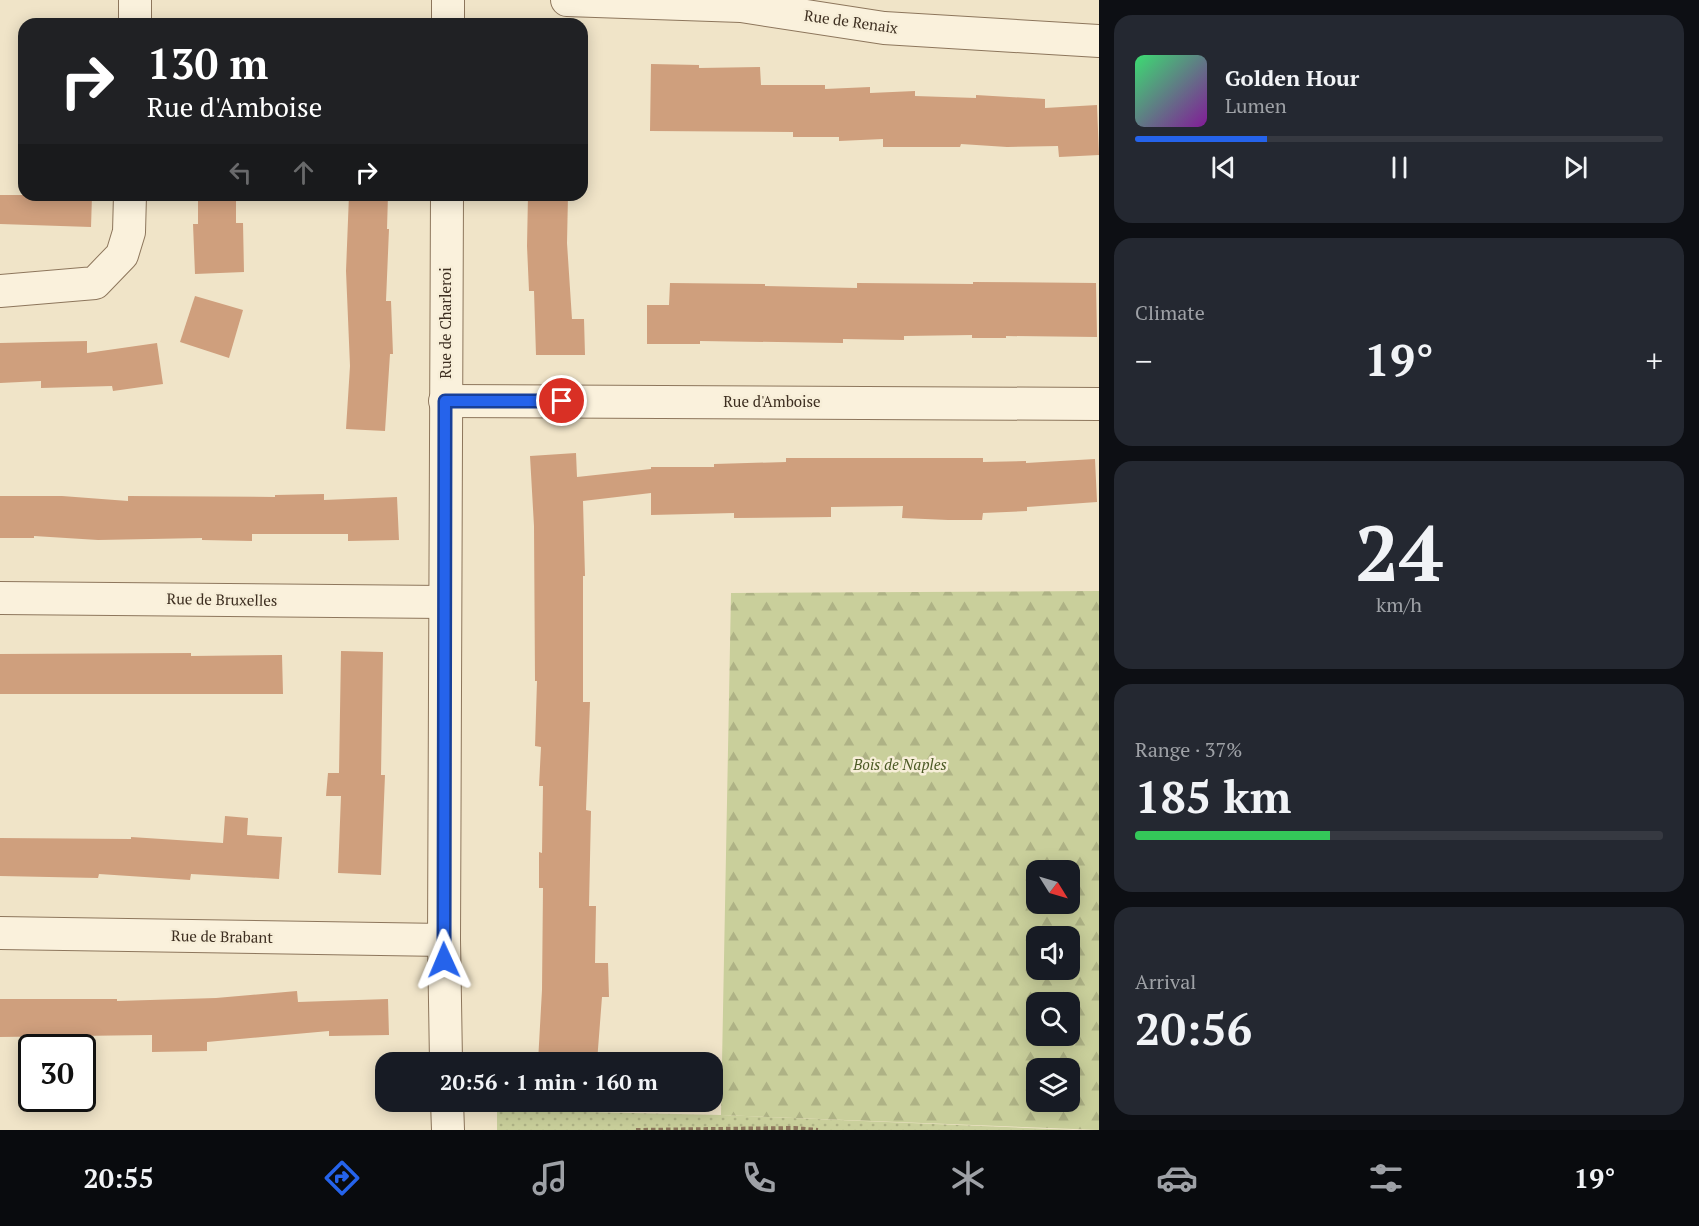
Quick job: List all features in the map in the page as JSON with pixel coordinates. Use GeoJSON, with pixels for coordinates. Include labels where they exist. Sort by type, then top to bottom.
{"type":"FeatureCollection","features":[{"type":"Feature","properties":{"kind":"street"},"geometry":{"type":"LineString","coordinates":[[135,0],[135,18]]}},
{"type":"Feature","properties":{"kind":"street"},"geometry":{"type":"LineString","coordinates":[[448,0],[448,18]]}},
{"type":"Feature","properties":{"kind":"street","name":"Rue de Renaix"},"geometry":{"type":"LineString","coordinates":[[567,0],[741,6],[884,28],[1099,41]]}},
{"type":"Feature","properties":{"kind":"street"},"geometry":{"type":"LineString","coordinates":[[0,291],[94,283],[122,255],[129,232],[130,201]]}},
{"type":"Feature","properties":{"kind":"street","name":"Rue de Charleroi"},"geometry":{"type":"LineString","coordinates":[[446,1052],[444,602],[447,201]]}},
{"type":"Feature","properties":{"kind":"street","name":"Rue d'Amboise"},"geometry":{"type":"LineString","coordinates":[[445,401],[1099,404]]}},
{"type":"Feature","properties":{"kind":"street","name":"Rue de Bruxelles"},"geometry":{"type":"LineString","coordinates":[[0,598],[444,602]]}},
{"type":"Feature","properties":{"kind":"street","name":"Rue de Brabant"},"geometry":{"type":"LineString","coordinates":[[0,933],[444,940]]}},
{"type":"Feature","properties":{"kind":"street"},"geometry":{"type":"LineString","coordinates":[[447,1112],[448,1130]]}},
{"type":"Feature","properties":{"kind":"path"},"geometry":{"type":"LineString","coordinates":[[636,1130],[818,1130]]}},
{"type":"Feature","properties":{"kind":"green space","name":"Bois de Naples"},"geometry":{"type":"Polygon","coordinates":[[[1099,591],[1099,1130],[721,1115],[723,1112],[731,593],[1099,591]]]}},
{"type":"Feature","properties":{"kind":"green space"},"geometry":{"type":"Polygon","coordinates":[[[497,1112],[587,1112],[721,1115],[1074,1130],[497,1130],[497,1112]]]}},
{"type":"Feature","properties":{"kind":"building"},"geometry":{"type":"Polygon","coordinates":[[[651,64],[699,65],[699,68],[760,67],[761,85],[825,85],[825,89],[870,87],[870,93],[915,91],[915,96],[976,98],[976,95],[1045,99],[1045,108],[1097,105],[1099,155],[1059,157],[1058,146],[1007,147],[961,144],[960,147],[883,147],[883,139],[839,141],[839,137],[793,137],[793,132],[650,131],[651,64]]]}},
{"type":"Feature","properties":{"kind":"building"},"geometry":{"type":"Polygon","coordinates":[[[0,195],[18,195],[18,201],[92,201],[91,227],[0,224],[0,195]]]}},
{"type":"Feature","properties":{"kind":"building"},"geometry":{"type":"Polygon","coordinates":[[[198,201],[236,201],[236,223],[243,223],[244,272],[195,274],[193,224],[198,224],[198,201]]]}},
{"type":"Feature","properties":{"kind":"building"},"geometry":{"type":"Polygon","coordinates":[[[349,201],[388,201],[386,301],[391,301],[393,354],[390,354],[385,431],[346,429],[350,366],[346,271],[349,201]]]}},
{"type":"Feature","properties":{"kind":"building"},"geometry":{"type":"Polygon","coordinates":[[[528,201],[568,201],[567,243],[572,319],[584,319],[585,355],[536,355],[534,291],[529,291],[528,201]]]}},
{"type":"Feature","properties":{"kind":"building"},"geometry":{"type":"Polygon","coordinates":[[[973,282],[1096,283],[1097,337],[904,336],[904,340],[843,339],[843,343],[700,341],[700,344],[647,344],[647,305],[669,305],[670,283],[857,288],[857,283],[973,284],[973,282]]]}},
{"type":"Feature","properties":{"kind":"building"},"geometry":{"type":"Polygon","coordinates":[[[195,296],[243,310],[229,358],[180,342],[195,296]]]}},
{"type":"Feature","properties":{"kind":"building"},"geometry":{"type":"Polygon","coordinates":[[[87,341],[87,353],[157,343],[163,384],[113,391],[112,386],[41,388],[41,381],[0,383],[0,343],[87,341]]]}},
{"type":"Feature","properties":{"kind":"building"},"geometry":{"type":"Polygon","coordinates":[[[576,453],[577,477],[651,469],[651,467],[714,467],[714,464],[786,462],[786,458],[983,458],[983,462],[1026,461],[1026,463],[1095,459],[1097,502],[1027,507],[1027,511],[983,513],[982,520],[902,518],[903,506],[831,507],[831,517],[734,518],[734,513],[651,515],[651,493],[583,501],[585,576],[583,576],[583,702],[590,702],[586,810],[591,811],[589,906],[596,906],[595,963],[608,963],[609,997],[602,997],[598,1052],[539,1052],[543,888],[539,888],[539,852],[542,853],[543,786],[539,786],[541,747],[535,746],[537,681],[535,681],[534,526],[530,456],[576,453]]]}},
{"type":"Feature","properties":{"kind":"building"},"geometry":{"type":"Polygon","coordinates":[[[324,494],[324,500],[397,497],[399,540],[348,541],[348,534],[252,534],[252,541],[202,540],[202,538],[98,540],[34,536],[34,538],[0,538],[0,496],[62,496],[128,501],[128,496],[275,497],[275,495],[324,494]]]}},
{"type":"Feature","properties":{"kind":"building"},"geometry":{"type":"Polygon","coordinates":[[[341,651],[383,652],[381,775],[385,775],[381,875],[338,873],[341,796],[326,796],[328,773],[339,773],[341,651]]]}},
{"type":"Feature","properties":{"kind":"building"},"geometry":{"type":"Polygon","coordinates":[[[191,653],[191,656],[282,655],[283,694],[0,694],[0,654],[191,653]]]}},
{"type":"Feature","properties":{"kind":"building"},"geometry":{"type":"Polygon","coordinates":[[[225,816],[248,818],[247,835],[282,837],[279,879],[191,874],[190,880],[99,874],[98,878],[0,876],[0,838],[131,839],[131,837],[223,843],[225,816]]]}},
{"type":"Feature","properties":{"kind":"building"},"geometry":{"type":"Polygon","coordinates":[[[297,991],[298,1002],[388,999],[389,1035],[329,1036],[329,1031],[207,1042],[207,1051],[152,1052],[152,1035],[18,1034],[18,1037],[0,1037],[0,999],[117,999],[117,1001],[216,998],[297,991]]]}},
{"type":"Feature","properties":{"kind":"route"},"geometry":{"type":"LineString","coordinates":[[444,960],[445,401],[562,401]]}}]}
